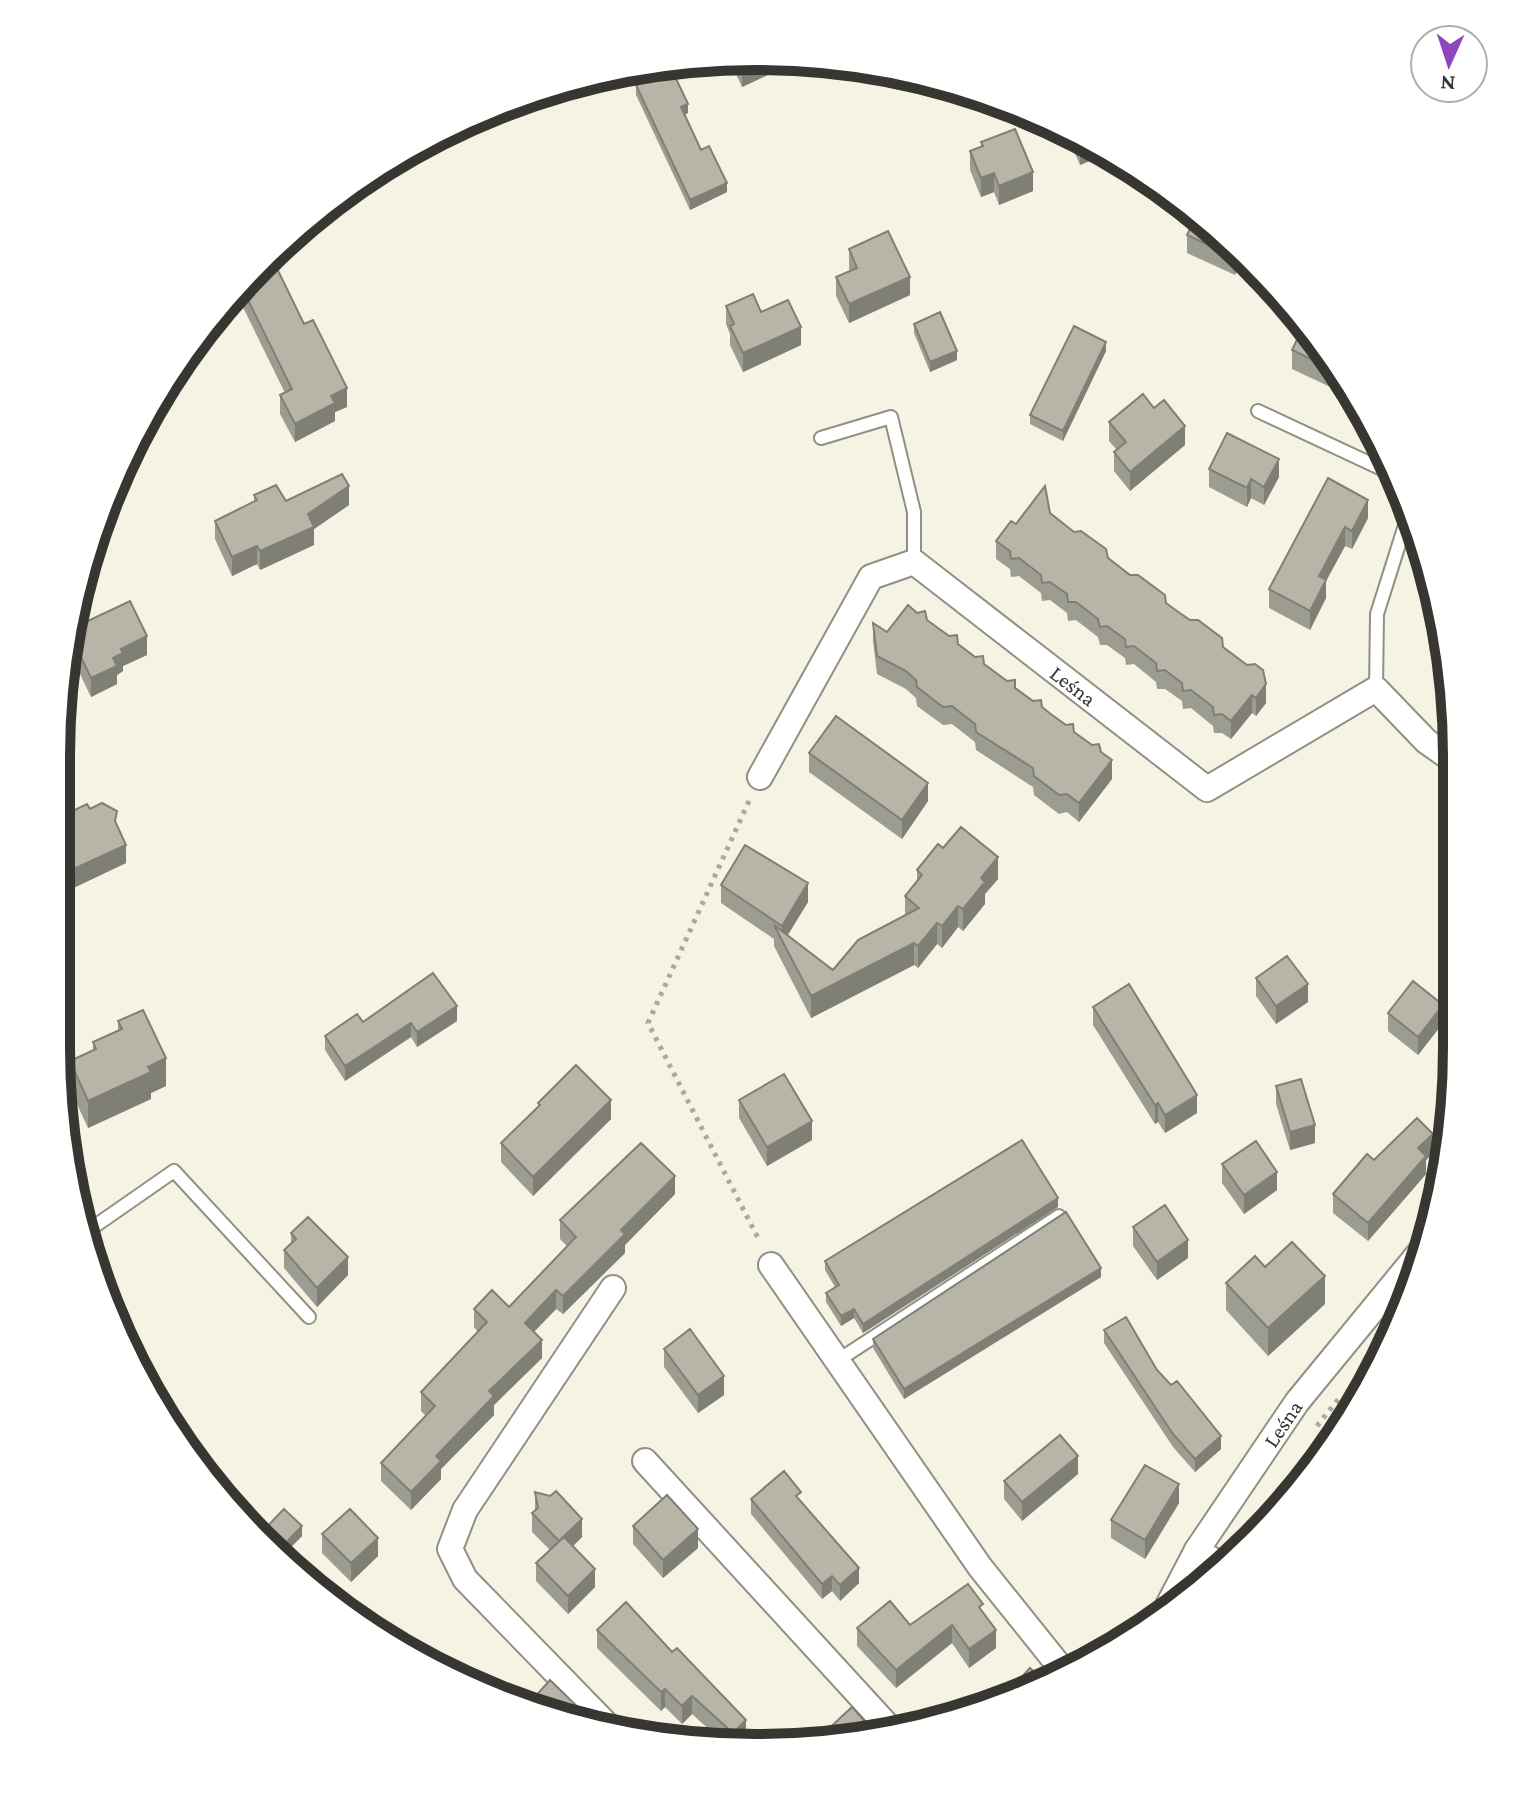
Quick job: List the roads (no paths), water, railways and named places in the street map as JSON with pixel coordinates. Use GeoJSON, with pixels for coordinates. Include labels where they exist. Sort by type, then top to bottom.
{"type":"FeatureCollection","features":[{"type":"Feature","properties":{"kind":"street","name":"Leśna"},"geometry":{"type":"LineString","coordinates":[[914,562],[1207,789],[1376,689]]}},
{"type":"Feature","properties":{"kind":"street"},"geometry":{"type":"LineString","coordinates":[[760,777],[871,577],[914,562]]}},
{"type":"Feature","properties":{"kind":"street"},"geometry":{"type":"LineString","coordinates":[[1376,689],[1426,741],[1443,753]]}},
{"type":"Feature","properties":{"kind":"street"},"geometry":{"type":"LineString","coordinates":[[771,1265],[980,1567],[1058,1664]]}},
{"type":"Feature","properties":{"kind":"street"},"geometry":{"type":"LineString","coordinates":[[597,1715],[465,1579],[450,1549],[465,1510],[613,1288]]}},
{"type":"Feature","properties":{"kind":"street","name":"Leśna"},"geometry":{"type":"LineString","coordinates":[[1176,1591],[1197,1550],[1297,1402],[1394,1302]]}},
{"type":"Feature","properties":{"kind":"street"},"geometry":{"type":"LineString","coordinates":[[645,1461],[884,1722]]}},
{"type":"Feature","properties":{"kind":"street"},"geometry":{"type":"LineString","coordinates":[[1197,1550],[1213,1560]]}},
{"type":"Feature","properties":{"kind":"lane"},"geometry":{"type":"LineString","coordinates":[[1258,411],[1379,467]]}},
{"type":"Feature","properties":{"kind":"lane"},"geometry":{"type":"LineString","coordinates":[[821,438],[891,417],[914,512],[914,562]]}},
{"type":"Feature","properties":{"kind":"lane"},"geometry":{"type":"LineString","coordinates":[[1376,689],[1377,614],[1404,528]]}},
{"type":"Feature","properties":{"kind":"lane"},"geometry":{"type":"LineString","coordinates":[[94,1227],[174,1171],[309,1317]]}},
{"type":"Feature","properties":{"kind":"lane"},"geometry":{"type":"LineString","coordinates":[[837,1361],[1059,1216]]}}]}
